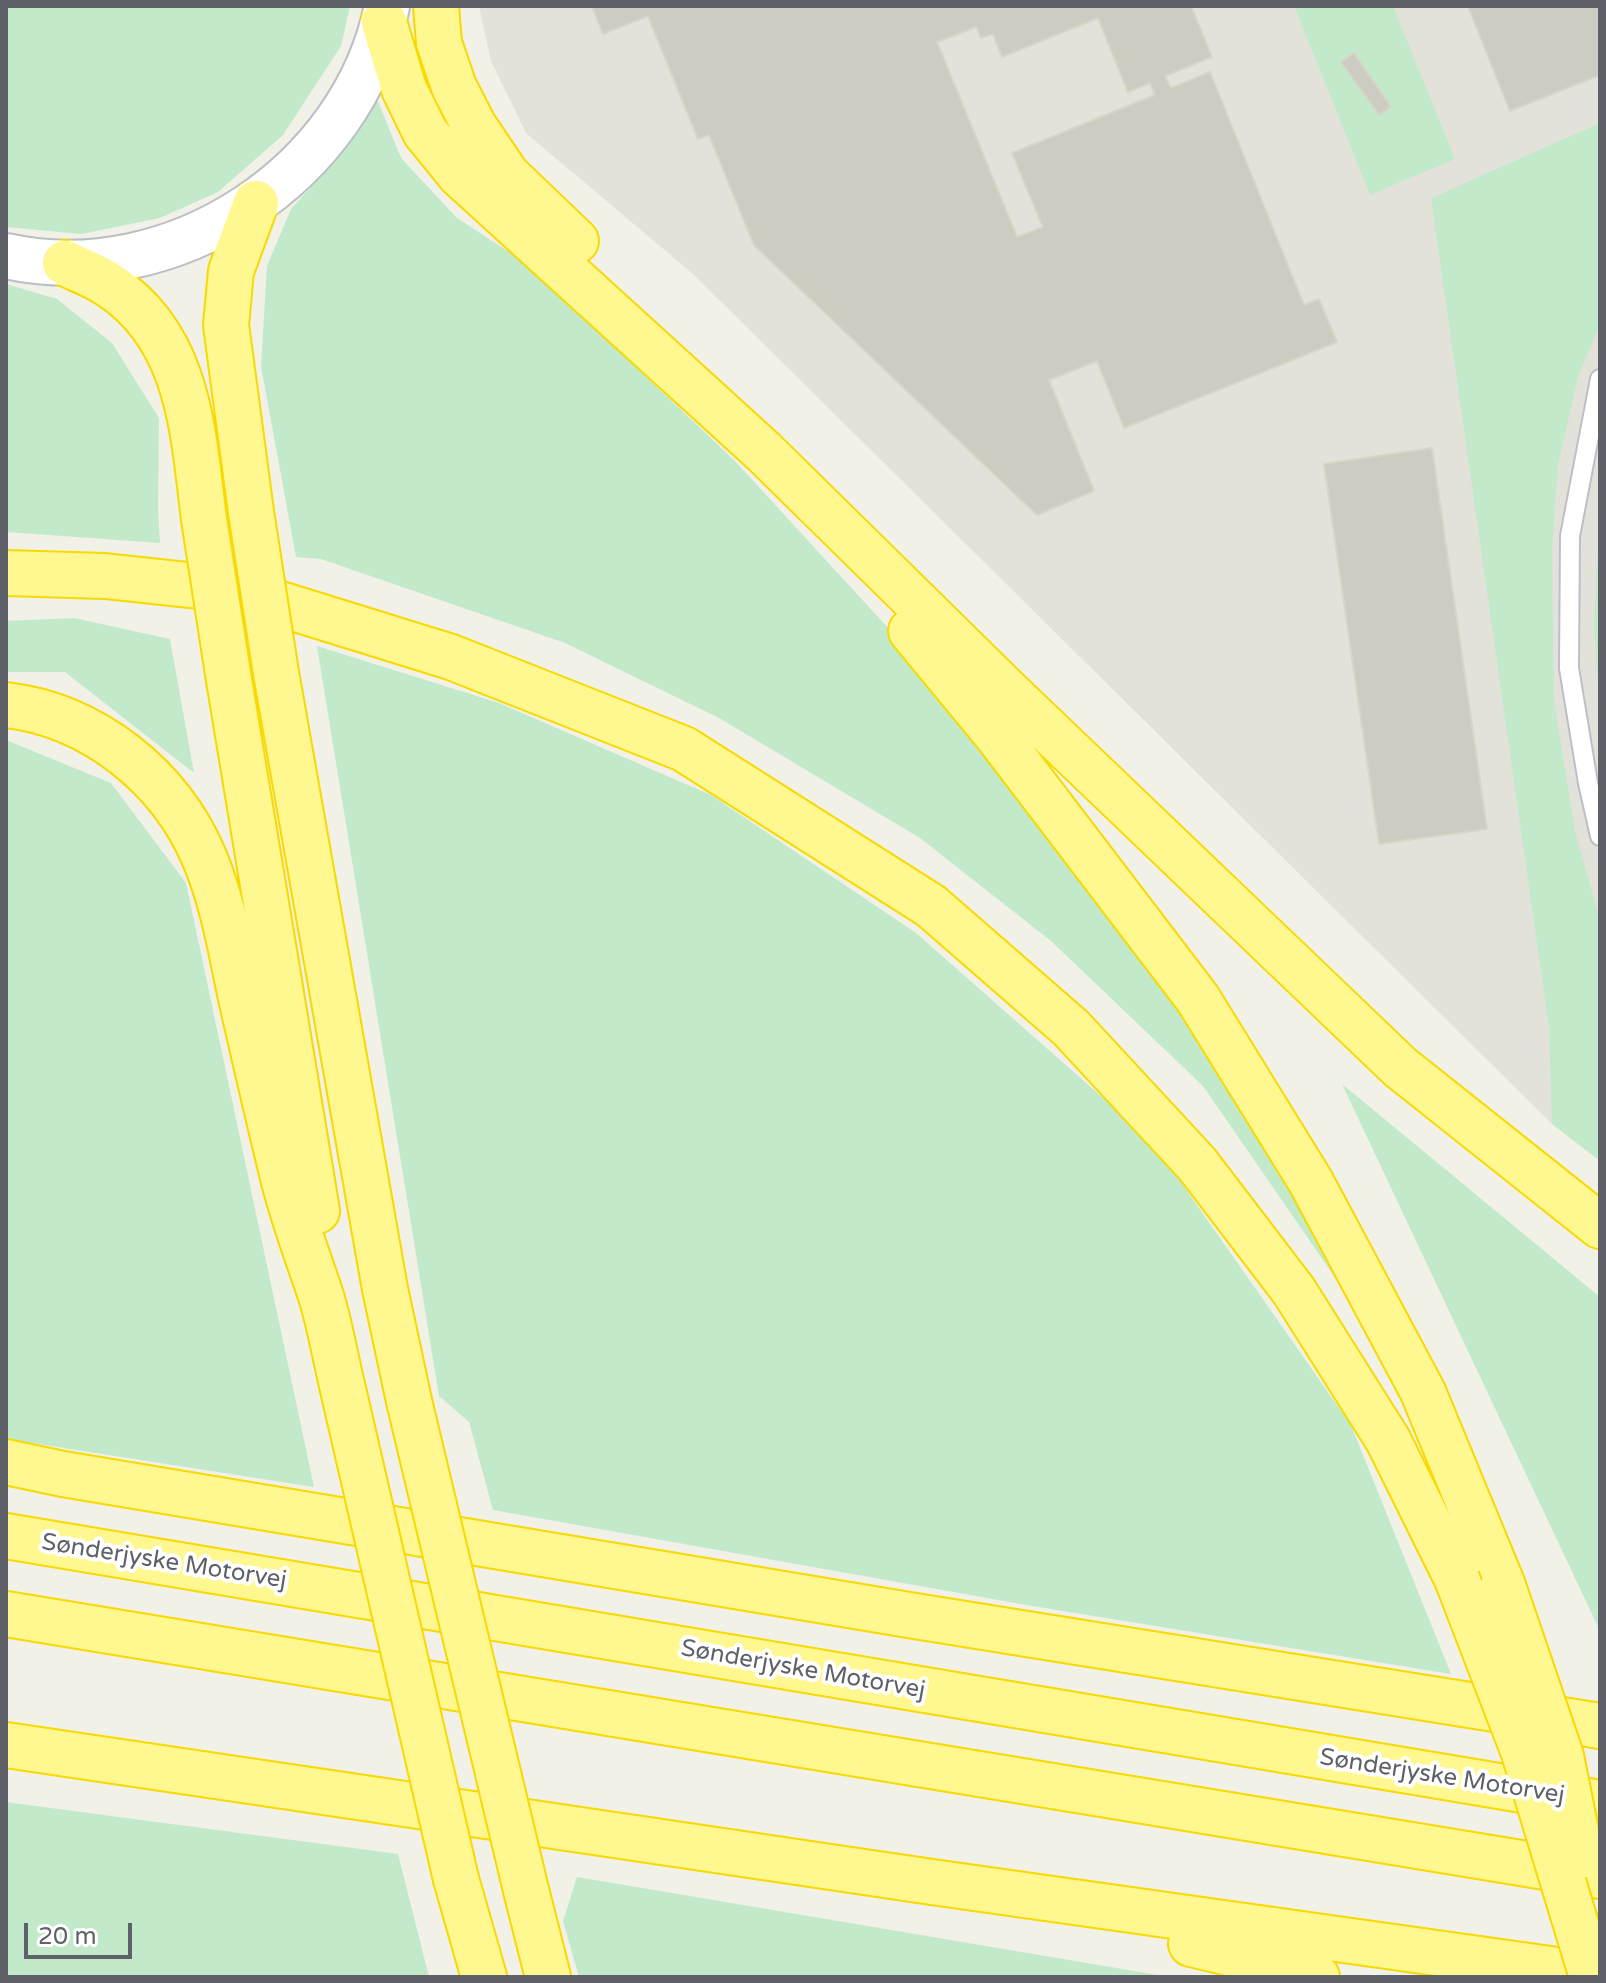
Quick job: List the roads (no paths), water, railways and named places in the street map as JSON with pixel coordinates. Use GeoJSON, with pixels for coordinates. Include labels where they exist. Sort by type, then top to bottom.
{"type":"FeatureCollection","features":[{"type":"Feature","properties":{"kind":"highway"},"geometry":{"type":"LineString","coordinates":[[436,6],[439,43],[454,87],[474,126],[507,175],[855,510],[1006,690]]}},
{"type":"Feature","properties":{"kind":"highway"},"geometry":{"type":"LineString","coordinates":[[385,14],[409,99],[425,132],[460,175],[763,451],[1006,690],[1400,1067],[1600,1226]]}},
{"type":"Feature","properties":{"kind":"highway"},"geometry":{"type":"LineString","coordinates":[[256,203],[231,271],[226,325],[276,673],[385,1289],[409,1401],[548,1977]]}},
{"type":"Feature","properties":{"kind":"highway"},"geometry":{"type":"LineString","coordinates":[[65,263],[110,286],[148,320],[176,364],[190,413],[229,680],[317,1206],[321,1298]]}},
{"type":"Feature","properties":{"kind":"highway"},"geometry":{"type":"LineString","coordinates":[[763,451],[996,734],[1198,999],[1311,1182],[1423,1392],[1503,1586],[1561,1756],[1575,1817],[1597,1977]]}},
{"type":"Feature","properties":{"kind":"highway"},"geometry":{"type":"LineString","coordinates":[[6,573],[105,576],[235,590],[451,657],[684,749],[931,906],[1071,1028],[1197,1164],[1294,1291],[1388,1440],[1457,1579],[1524,1753],[1597,1977]]}},
{"type":"Feature","properties":{"kind":"highway"},"geometry":{"type":"LineString","coordinates":[[6,705],[49,714],[82,727],[116,748],[160,788],[193,832],[206,860],[221,911],[290,1211],[321,1298],[456,1879],[483,1974]]}},
{"type":"Feature","properties":{"kind":"highway"},"geometry":{"type":"LineString","coordinates":[[6,1462],[915,1616],[1600,1726]]}},
{"type":"Feature","properties":{"kind":"highway","name":"Sønderjyske Motorvej"},"geometry":{"type":"LineString","coordinates":[[6,1536],[1600,1803]]}},
{"type":"Feature","properties":{"kind":"highway"},"geometry":{"type":"LineString","coordinates":[[6,1614],[1600,1876]]}},
{"type":"Feature","properties":{"kind":"highway"},"geometry":{"type":"LineString","coordinates":[[6,1745],[1597,1977]]}},
{"type":"Feature","properties":{"kind":"highway"},"geometry":{"type":"LineString","coordinates":[[6,1773],[561,1828]]}},
{"type":"Feature","properties":{"kind":"highway"},"geometry":{"type":"LineString","coordinates":[[932,1882],[1279,1965],[1317,1977]]}},
{"type":"Feature","properties":{"kind":"street"},"geometry":{"type":"LineString","coordinates":[[6,256],[65,263],[115,259],[165,248],[212,229],[256,203],[299,167],[335,124],[364,75],[385,14]]}},
{"type":"Feature","properties":{"kind":"lane"},"geometry":{"type":"LineString","coordinates":[[1600,379],[1570,536],[1569,668],[1600,836]]}}]}
